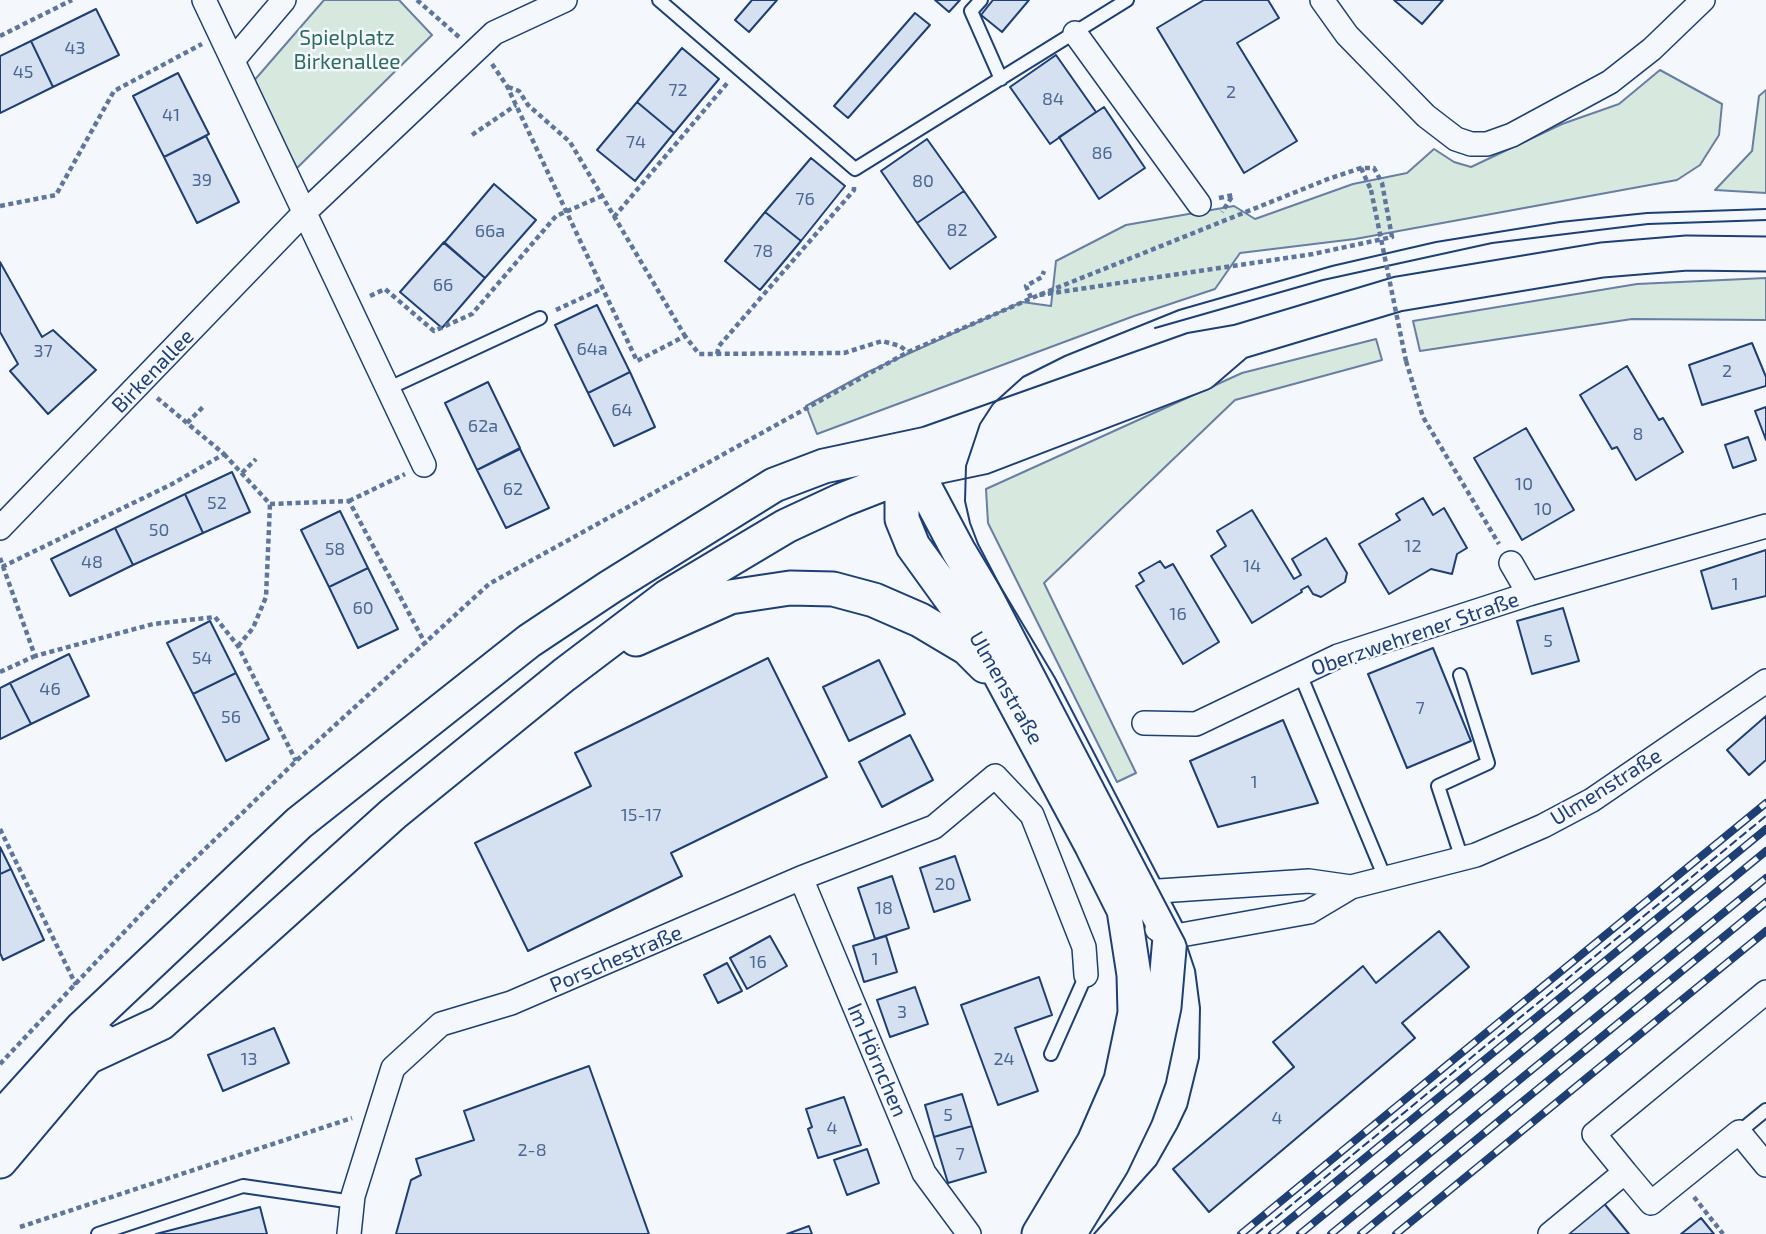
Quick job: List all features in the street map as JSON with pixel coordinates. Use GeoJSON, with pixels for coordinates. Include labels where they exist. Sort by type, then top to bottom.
{"type":"FeatureCollection","features":[{"type":"Feature","properties":{"kind":"main road"},"geometry":{"type":"LineString","coordinates":[[0,1119],[82,1028],[299,823],[541,633],[774,485],[824,466],[870,454],[983,457],[1202,373],[1238,342],[1398,295],[1602,260],[1675,254],[1766,254]]}},
{"type":"Feature","properties":{"kind":"main road"},"geometry":{"type":"LineString","coordinates":[[88,1057],[161,1023],[393,814],[564,675],[667,597],[786,526],[921,457]]}},
{"type":"Feature","properties":{"kind":"main road","name":"Ulmenstraße"},"geometry":{"type":"LineString","coordinates":[[921,457],[902,494],[902,519],[913,546],[983,643],[1001,682],[1046,759],[1134,901],[1170,937]]}},
{"type":"Feature","properties":{"kind":"main road","name":"Ulmenstraße"},"geometry":{"type":"LineString","coordinates":[[921,457],[958,550],[1040,687],[1134,901],[1135,1013],[1121,1080],[1094,1142],[1039,1234]]}},
{"type":"Feature","properties":{"kind":"main road"},"geometry":{"type":"LineString","coordinates":[[564,675],[730,597],[790,588],[833,589],[874,600],[920,620],[967,648],[1001,682]]}},
{"type":"Feature","properties":{"kind":"main road"},"geometry":{"type":"LineString","coordinates":[[0,1161],[237,881]]}},
{"type":"Feature","properties":{"kind":"main road"},"geometry":{"type":"LineString","coordinates":[[1069,1234],[1112,1164],[1136,1114],[1149,1078],[1164,1007],[1170,937]]}},
{"type":"Feature","properties":{"kind":"street"},"geometry":{"type":"LineString","coordinates":[[204,0],[424,465]]}},
{"type":"Feature","properties":{"kind":"street"},"geometry":{"type":"LineString","coordinates":[[233,60],[284,0]]}},
{"type":"Feature","properties":{"kind":"street","name":"Birkenallee"},"geometry":{"type":"LineString","coordinates":[[0,528],[305,212],[494,33],[565,0]]}},
{"type":"Feature","properties":{"kind":"street"},"geometry":{"type":"LineString","coordinates":[[1322,0],[1348,35],[1426,116],[1456,139],[1471,144],[1487,144],[1512,135],[1610,82],[1652,49],[1703,0]]}},
{"type":"Feature","properties":{"kind":"street"},"geometry":{"type":"LineString","coordinates":[[1075,33],[1199,204]]}},
{"type":"Feature","properties":{"kind":"street","name":"Oberzwehrener Straße"},"geometry":{"type":"LineString","coordinates":[[1144,723],[1196,724],[1338,656],[1529,594],[1766,526]]}},
{"type":"Feature","properties":{"kind":"street","name":"Oberzwehrener Straße"},"geometry":{"type":"LineString","coordinates":[[1511,564],[1529,594]]}},
{"type":"Feature","properties":{"kind":"street","name":"Ulmenstraße"},"geometry":{"type":"LineString","coordinates":[[1170,937],[1309,912],[1351,887],[1462,859],[1544,826],[1592,800],[1766,681]]}},
{"type":"Feature","properties":{"kind":"street","name":"Porschestraße"},"geometry":{"type":"LineString","coordinates":[[349,1234],[353,1202],[393,1068],[441,1024],[537,993],[801,878],[934,827],[995,776],[1032,815],[1084,947],[1086,975]]}},
{"type":"Feature","properties":{"kind":"street","name":"Im Hörnchen"},"geometry":{"type":"LineString","coordinates":[[801,878],[924,1173],[969,1234]]}},
{"type":"Feature","properties":{"kind":"street","name":"Ulmenstraße"},"geometry":{"type":"LineString","coordinates":[[1134,901],[1309,881],[1351,887]]}},
{"type":"Feature","properties":{"kind":"street"},"geometry":{"type":"LineString","coordinates":[[1766,992],[1594,1134],[1651,1203],[1739,1132],[1766,1165]]}},
{"type":"Feature","properties":{"kind":"street"},"geometry":{"type":"LineString","coordinates":[[1550,1234],[1625,1172]]}},
{"type":"Feature","properties":{"kind":"lane"},"geometry":{"type":"LineString","coordinates":[[659,0],[855,169],[1127,0]]}},
{"type":"Feature","properties":{"kind":"lane"},"geometry":{"type":"LineString","coordinates":[[981,0],[971,11],[1001,79]]}},
{"type":"Feature","properties":{"kind":"lane"},"geometry":{"type":"LineString","coordinates":[[387,389],[540,318]]}},
{"type":"Feature","properties":{"kind":"lane"},"geometry":{"type":"LineString","coordinates":[[1300,674],[1385,878]]}},
{"type":"Feature","properties":{"kind":"lane"},"geometry":{"type":"LineString","coordinates":[[1460,676],[1488,763],[1438,786],[1462,859]]}},
{"type":"Feature","properties":{"kind":"lane"},"geometry":{"type":"LineString","coordinates":[[1051,1054],[1086,975]]}},
{"type":"Feature","properties":{"kind":"lane"},"geometry":{"type":"LineString","coordinates":[[1739,1132],[1766,1110]]}},
{"type":"Feature","properties":{"kind":"lane"},"geometry":{"type":"LineString","coordinates":[[98,1234],[243,1186],[353,1202]]}},
{"type":"Feature","properties":{"kind":"path"},"geometry":{"type":"LineString","coordinates":[[0,36],[72,0]]}},
{"type":"Feature","properties":{"kind":"path"},"geometry":{"type":"LineString","coordinates":[[418,0],[495,66],[507,86],[637,361],[685,337]]}},
{"type":"Feature","properties":{"kind":"path"},"geometry":{"type":"LineString","coordinates":[[0,206],[56,195],[114,91],[205,42],[200,32]]}},
{"type":"Feature","properties":{"kind":"path"},"geometry":{"type":"LineString","coordinates":[[614,217],[740,68]]}},
{"type":"Feature","properties":{"kind":"path"},"geometry":{"type":"LineString","coordinates":[[507,86],[519,91],[528,105],[570,142],[685,337],[699,354],[844,353],[882,341],[900,346],[908,352]]}},
{"type":"Feature","properties":{"kind":"path"},"geometry":{"type":"LineString","coordinates":[[472,135],[516,106]]}},
{"type":"Feature","properties":{"kind":"path"},"geometry":{"type":"LineString","coordinates":[[1039,295],[1313,254],[1392,237],[1382,183],[1374,168],[1361,168],[1371,190],[1406,361],[1423,417],[1511,564]]}},
{"type":"Feature","properties":{"kind":"path"},"geometry":{"type":"LineString","coordinates":[[717,354],[719,345],[854,190],[855,169]]}},
{"type":"Feature","properties":{"kind":"path"},"geometry":{"type":"LineString","coordinates":[[348,308],[384,289],[435,331],[472,314],[556,216],[564,210],[603,196]]}},
{"type":"Feature","properties":{"kind":"path"},"geometry":{"type":"LineString","coordinates":[[1031,298],[1026,286],[1042,277],[1044,271]]}},
{"type":"Feature","properties":{"kind":"path"},"geometry":{"type":"LineString","coordinates":[[540,318],[601,289]]}},
{"type":"Feature","properties":{"kind":"path"},"geometry":{"type":"LineString","coordinates":[[141,384],[224,454],[270,504],[266,597],[253,628],[238,646]]}},
{"type":"Feature","properties":{"kind":"path"},"geometry":{"type":"LineString","coordinates":[[187,423],[205,405]]}},
{"type":"Feature","properties":{"kind":"path"},"geometry":{"type":"LineString","coordinates":[[2,567],[172,484],[224,454]]}},
{"type":"Feature","properties":{"kind":"path"},"geometry":{"type":"LineString","coordinates":[[242,473],[256,458]]}},
{"type":"Feature","properties":{"kind":"path"},"geometry":{"type":"LineString","coordinates":[[270,504],[349,501],[424,465]]}},
{"type":"Feature","properties":{"kind":"path"},"geometry":{"type":"LineString","coordinates":[[349,501],[426,645]]}},
{"type":"Feature","properties":{"kind":"path"},"geometry":{"type":"LineString","coordinates":[[0,558],[35,656]]}},
{"type":"Feature","properties":{"kind":"path"},"geometry":{"type":"LineString","coordinates":[[0,672],[35,656],[153,624],[215,617],[238,646],[296,761]]}},
{"type":"Feature","properties":{"kind":"path"},"geometry":{"type":"LineString","coordinates":[[0,829],[76,986]]}},
{"type":"Feature","properties":{"kind":"path"},"geometry":{"type":"LineString","coordinates":[[20,1227],[380,1109]]}},
{"type":"Feature","properties":{"kind":"path"},"geometry":{"type":"LineString","coordinates":[[1680,1181],[1723,1234]]}},
{"type":"Feature","properties":{"kind":"green space","name":"Spielplatz Birkenallee"},"geometry":{"type":"Polygon","coordinates":[[[324,0],[399,0],[432,35],[297,168],[252,83],[324,0]]]}},
{"type":"Feature","properties":{"kind":"green space"},"geometry":{"type":"Polygon","coordinates":[[[1660,70],[1722,104],[1719,135],[1700,165],[1677,180],[1355,239],[1240,253],[1215,289],[1134,316],[817,434],[806,406],[868,372],[1022,302],[1051,306],[1056,261],[1126,225],[1234,206],[1255,219],[1353,184],[1407,173],[1434,149],[1454,162],[1471,167],[1562,124],[1619,104],[1660,70]]]}},
{"type":"Feature","properties":{"kind":"green space"},"geometry":{"type":"Polygon","coordinates":[[[1766,90],[1766,193],[1715,190],[1752,151],[1759,96],[1766,90]]]}},
{"type":"Feature","properties":{"kind":"green space"},"geometry":{"type":"Polygon","coordinates":[[[1766,278],[1766,320],[1632,319],[1420,351],[1413,321],[1637,284],[1766,278]]]}},
{"type":"Feature","properties":{"kind":"green space"},"geometry":{"type":"Polygon","coordinates":[[[1376,339],[1382,360],[1235,400],[1044,583],[1136,773],[1117,782],[988,523],[986,489],[1242,373],[1376,339]]]}},
{"type":"Feature","properties":{"kind":"building"},"geometry":{"type":"Polygon","coordinates":[[[752,0],[777,0],[749,32],[735,20],[752,0]]]}},
{"type":"Feature","properties":{"kind":"building"},"geometry":{"type":"Polygon","coordinates":[[[935,0],[960,0],[949,12],[935,0]]]}},
{"type":"Feature","properties":{"kind":"building"},"geometry":{"type":"Polygon","coordinates":[[[993,0],[1029,0],[1002,32],[981,15],[993,0]]]}},
{"type":"Feature","properties":{"kind":"building"},"geometry":{"type":"Polygon","coordinates":[[[1204,0],[1268,0],[1279,18],[1237,43],[1297,141],[1244,173],[1157,28],[1204,0]]]}},
{"type":"Feature","properties":{"kind":"building"},"geometry":{"type":"Polygon","coordinates":[[[1394,0],[1443,0],[1422,24],[1394,0]]]}},
{"type":"Feature","properties":{"kind":"building"},"geometry":{"type":"Polygon","coordinates":[[[96,9],[119,55],[53,87],[31,41],[96,9]]]}},
{"type":"Feature","properties":{"kind":"building"},"geometry":{"type":"Polygon","coordinates":[[[915,13],[930,25],[848,118],[834,106],[915,13]]]}},
{"type":"Feature","properties":{"kind":"building"},"geometry":{"type":"Polygon","coordinates":[[[31,41],[53,87],[0,113],[0,56],[31,41]]]}},
{"type":"Feature","properties":{"kind":"building"},"geometry":{"type":"Polygon","coordinates":[[[682,48],[719,79],[674,133],[637,102],[682,48]]]}},
{"type":"Feature","properties":{"kind":"building"},"geometry":{"type":"Polygon","coordinates":[[[1056,55],[1096,112],[1050,144],[1010,87],[1056,55]]]}},
{"type":"Feature","properties":{"kind":"building"},"geometry":{"type":"Polygon","coordinates":[[[178,73],[209,134],[164,157],[133,96],[178,73]]]}},
{"type":"Feature","properties":{"kind":"building"},"geometry":{"type":"Polygon","coordinates":[[[637,102],[674,133],[635,181],[597,150],[637,102]]]}},
{"type":"Feature","properties":{"kind":"building"},"geometry":{"type":"Polygon","coordinates":[[[1104,107],[1145,168],[1099,199],[1059,137],[1104,107]]]}},
{"type":"Feature","properties":{"kind":"building"},"geometry":{"type":"Polygon","coordinates":[[[206,136],[239,202],[197,223],[164,157],[206,136]]]}},
{"type":"Feature","properties":{"kind":"building"},"geometry":{"type":"Polygon","coordinates":[[[927,139],[964,191],[917,223],[881,171],[927,139]]]}},
{"type":"Feature","properties":{"kind":"building"},"geometry":{"type":"Polygon","coordinates":[[[811,158],[845,186],[801,241],[765,212],[811,158]]]}},
{"type":"Feature","properties":{"kind":"building"},"geometry":{"type":"Polygon","coordinates":[[[494,184],[536,220],[485,278],[444,243],[494,184]]]}},
{"type":"Feature","properties":{"kind":"building"},"geometry":{"type":"Polygon","coordinates":[[[964,191],[996,237],[950,269],[917,223],[964,191]]]}},
{"type":"Feature","properties":{"kind":"building"},"geometry":{"type":"Polygon","coordinates":[[[765,212],[801,241],[760,290],[725,261],[765,212]]]}},
{"type":"Feature","properties":{"kind":"building"},"geometry":{"type":"Polygon","coordinates":[[[444,242],[485,278],[442,328],[400,292],[444,242]]]}},
{"type":"Feature","properties":{"kind":"building"},"geometry":{"type":"Polygon","coordinates":[[[0,262],[42,337],[53,330],[96,370],[48,414],[10,371],[18,364],[0,332],[0,262]]]}},
{"type":"Feature","properties":{"kind":"building"},"geometry":{"type":"Polygon","coordinates":[[[597,305],[630,372],[588,393],[555,325],[597,305]]]}},
{"type":"Feature","properties":{"kind":"building"},"geometry":{"type":"Polygon","coordinates":[[[1752,343],[1766,377],[1766,386],[1702,405],[1689,365],[1752,343]]]}},
{"type":"Feature","properties":{"kind":"building"},"geometry":{"type":"Polygon","coordinates":[[[1627,366],[1659,420],[1663,418],[1683,452],[1636,480],[1617,447],[1612,449],[1580,395],[1627,366]]]}},
{"type":"Feature","properties":{"kind":"building"},"geometry":{"type":"Polygon","coordinates":[[[630,372],[655,427],[614,446],[588,393],[630,372]]]}},
{"type":"Feature","properties":{"kind":"building"},"geometry":{"type":"Polygon","coordinates":[[[488,382],[520,448],[477,470],[445,403],[488,382]]]}},
{"type":"Feature","properties":{"kind":"building"},"geometry":{"type":"Polygon","coordinates":[[[1766,407],[1766,440],[1755,411],[1766,407]]]}},
{"type":"Feature","properties":{"kind":"building"},"geometry":{"type":"Polygon","coordinates":[[[1526,428],[1574,510],[1522,540],[1474,458],[1526,428]]]}},
{"type":"Feature","properties":{"kind":"building"},"geometry":{"type":"Polygon","coordinates":[[[1748,437],[1756,460],[1733,468],[1725,445],[1748,437]]]}},
{"type":"Feature","properties":{"kind":"building"},"geometry":{"type":"Polygon","coordinates":[[[520,449],[549,508],[506,528],[477,470],[520,449]]]}},
{"type":"Feature","properties":{"kind":"building"},"geometry":{"type":"Polygon","coordinates":[[[232,472],[250,512],[203,533],[185,494],[232,472]]]}},
{"type":"Feature","properties":{"kind":"building"},"geometry":{"type":"Polygon","coordinates":[[[185,494],[203,533],[133,565],[115,528],[185,494]]]}},
{"type":"Feature","properties":{"kind":"building"},"geometry":{"type":"Polygon","coordinates":[[[1423,498],[1433,515],[1444,508],[1467,548],[1457,554],[1452,574],[1431,569],[1389,594],[1359,544],[1400,520],[1396,514],[1423,498]]]}},
{"type":"Feature","properties":{"kind":"building"},"geometry":{"type":"Polygon","coordinates":[[[1252,510],[1294,579],[1301,575],[1292,559],[1326,538],[1347,573],[1345,582],[1321,597],[1313,594],[1308,586],[1252,623],[1211,556],[1226,546],[1217,531],[1252,510]]]}},
{"type":"Feature","properties":{"kind":"building"},"geometry":{"type":"Polygon","coordinates":[[[340,511],[368,568],[329,587],[301,530],[340,511]]]}},
{"type":"Feature","properties":{"kind":"building"},"geometry":{"type":"Polygon","coordinates":[[[115,528],[133,565],[70,596],[51,559],[115,528]]]}},
{"type":"Feature","properties":{"kind":"building"},"geometry":{"type":"Polygon","coordinates":[[[1766,550],[1766,596],[1712,609],[1701,571],[1766,550]]]}},
{"type":"Feature","properties":{"kind":"building"},"geometry":{"type":"Polygon","coordinates":[[[1160,561],[1165,568],[1173,564],[1219,642],[1183,664],[1136,586],[1144,581],[1139,573],[1160,561]]]}},
{"type":"Feature","properties":{"kind":"building"},"geometry":{"type":"Polygon","coordinates":[[[368,568],[398,629],[358,648],[329,587],[368,568]]]}},
{"type":"Feature","properties":{"kind":"building"},"geometry":{"type":"Polygon","coordinates":[[[1563,608],[1579,661],[1532,674],[1517,621],[1563,608]]]}},
{"type":"Feature","properties":{"kind":"building"},"geometry":{"type":"Polygon","coordinates":[[[210,621],[236,673],[193,694],[167,643],[210,621]]]}},
{"type":"Feature","properties":{"kind":"building"},"geometry":{"type":"Polygon","coordinates":[[[1433,648],[1471,741],[1407,768],[1368,674],[1433,648]]]}},
{"type":"Feature","properties":{"kind":"building"},"geometry":{"type":"Polygon","coordinates":[[[69,654],[89,696],[31,724],[10,683],[69,654]]]}},
{"type":"Feature","properties":{"kind":"building"},"geometry":{"type":"Polygon","coordinates":[[[768,658],[827,777],[671,853],[682,876],[528,951],[475,843],[591,786],[575,753],[768,658]]]}},
{"type":"Feature","properties":{"kind":"building"},"geometry":{"type":"Polygon","coordinates":[[[879,660],[905,714],[849,741],[823,687],[879,660]]]}},
{"type":"Feature","properties":{"kind":"building"},"geometry":{"type":"Polygon","coordinates":[[[236,673],[269,739],[226,761],[193,694],[236,673]]]}},
{"type":"Feature","properties":{"kind":"building"},"geometry":{"type":"Polygon","coordinates":[[[10,683],[31,724],[0,739],[0,688],[10,683]]]}},
{"type":"Feature","properties":{"kind":"building"},"geometry":{"type":"Polygon","coordinates":[[[1766,716],[1766,760],[1749,775],[1727,750],[1766,716]]]}},
{"type":"Feature","properties":{"kind":"building"},"geometry":{"type":"Polygon","coordinates":[[[1283,720],[1318,803],[1218,827],[1190,761],[1283,720]]]}},
{"type":"Feature","properties":{"kind":"building"},"geometry":{"type":"Polygon","coordinates":[[[910,735],[933,780],[882,807],[859,762],[910,735]]]}},
{"type":"Feature","properties":{"kind":"building"},"geometry":{"type":"Polygon","coordinates":[[[0,847],[11,869],[0,874],[0,847]]]}},
{"type":"Feature","properties":{"kind":"building"},"geometry":{"type":"Polygon","coordinates":[[[955,856],[970,900],[934,912],[920,868],[955,856]]]}},
{"type":"Feature","properties":{"kind":"building"},"geometry":{"type":"Polygon","coordinates":[[[11,869],[44,940],[3,960],[0,953],[0,874],[11,869]]]}},
{"type":"Feature","properties":{"kind":"building"},"geometry":{"type":"Polygon","coordinates":[[[892,876],[909,928],[875,939],[858,888],[892,876]]]}},
{"type":"Feature","properties":{"kind":"building"},"geometry":{"type":"Polygon","coordinates":[[[1439,931],[1469,967],[1402,1023],[1415,1038],[1209,1212],[1173,1169],[1294,1067],[1273,1042],[1363,966],[1376,983],[1439,931]]]}},
{"type":"Feature","properties":{"kind":"building"},"geometry":{"type":"Polygon","coordinates":[[[770,936],[787,966],[747,989],[730,958],[770,936]]]}},
{"type":"Feature","properties":{"kind":"building"},"geometry":{"type":"Polygon","coordinates":[[[886,936],[897,972],[864,982],[853,946],[886,936]]]}},
{"type":"Feature","properties":{"kind":"building"},"geometry":{"type":"Polygon","coordinates":[[[727,963],[742,991],[718,1003],[704,975],[727,963]]]}},
{"type":"Feature","properties":{"kind":"building"},"geometry":{"type":"Polygon","coordinates":[[[1039,977],[1052,1015],[1015,1028],[1038,1091],[998,1105],[961,1005],[1039,977]]]}},
{"type":"Feature","properties":{"kind":"building"},"geometry":{"type":"Polygon","coordinates":[[[915,987],[928,1024],[890,1037],[877,1000],[915,987]]]}},
{"type":"Feature","properties":{"kind":"building"},"geometry":{"type":"Polygon","coordinates":[[[274,1028],[289,1063],[223,1091],[208,1055],[274,1028]]]}},
{"type":"Feature","properties":{"kind":"building"},"geometry":{"type":"Polygon","coordinates":[[[589,1066],[649,1234],[396,1234],[411,1180],[421,1175],[416,1159],[474,1140],[464,1111],[589,1066]]]}},
{"type":"Feature","properties":{"kind":"building"},"geometry":{"type":"Polygon","coordinates":[[[962,1094],[972,1126],[934,1137],[925,1105],[962,1094]]]}},
{"type":"Feature","properties":{"kind":"building"},"geometry":{"type":"Polygon","coordinates":[[[844,1097],[861,1145],[818,1158],[808,1129],[812,1127],[806,1109],[844,1097]]]}},
{"type":"Feature","properties":{"kind":"building"},"geometry":{"type":"Polygon","coordinates":[[[972,1126],[986,1172],[948,1183],[934,1137],[972,1126]]]}},
{"type":"Feature","properties":{"kind":"building"},"geometry":{"type":"Polygon","coordinates":[[[867,1149],[879,1183],[847,1195],[834,1160],[867,1149]]]}},
{"type":"Feature","properties":{"kind":"building"},"geometry":{"type":"Polygon","coordinates":[[[1602,1201],[1629,1234],[1562,1234],[1602,1201]]]}},
{"type":"Feature","properties":{"kind":"building"},"geometry":{"type":"Polygon","coordinates":[[[260,1207],[267,1234],[156,1234],[260,1207]]]}},
{"type":"Feature","properties":{"kind":"building"},"geometry":{"type":"Polygon","coordinates":[[[1701,1218],[1714,1234],[1681,1234],[1701,1218]]]}},
{"type":"Feature","properties":{"kind":"building"},"geometry":{"type":"Polygon","coordinates":[[[809,1226],[812,1234],[787,1234],[809,1226]]]}},
{"type":"Feature","properties":{"kind":"tram line"},"geometry":{"type":"LineString","coordinates":[[1094,1234],[1156,1165],[1187,1107],[1199,1058],[1200,1008],[1195,970],[1185,940],[978,544],[970,523],[965,501],[966,466],[980,424],[993,404],[1023,377],[1065,356],[1179,310],[1332,266],[1436,242],[1560,222],[1647,213],[1766,209]]}},
{"type":"Feature","properties":{"kind":"tram line"},"geometry":{"type":"LineString","coordinates":[[1155,328],[1323,280],[1492,243],[1648,224],[1766,220]]}},
{"type":"Feature","properties":{"kind":"railway"},"geometry":{"type":"LineString","coordinates":[[1241,1234],[1766,803]]}},
{"type":"Feature","properties":{"kind":"railway"},"geometry":{"type":"LineString","coordinates":[[1272,1234],[1766,829]]}},
{"type":"Feature","properties":{"kind":"railway"},"geometry":{"type":"LineString","coordinates":[[1300,1234],[1766,851]]}},
{"type":"Feature","properties":{"kind":"railway"},"geometry":{"type":"LineString","coordinates":[[1331,1234],[1766,878]]}},
{"type":"Feature","properties":{"kind":"railway"},"geometry":{"type":"LineString","coordinates":[[1361,1234],[1766,902]]}},
{"type":"Feature","properties":{"kind":"railway"},"geometry":{"type":"LineString","coordinates":[[1396,1234],[1766,931]]}},
{"type":"Feature","properties":{"kind":"fence"},"geometry":{"type":"LineString","coordinates":[[1256,1234],[1766,816]]}}]}
